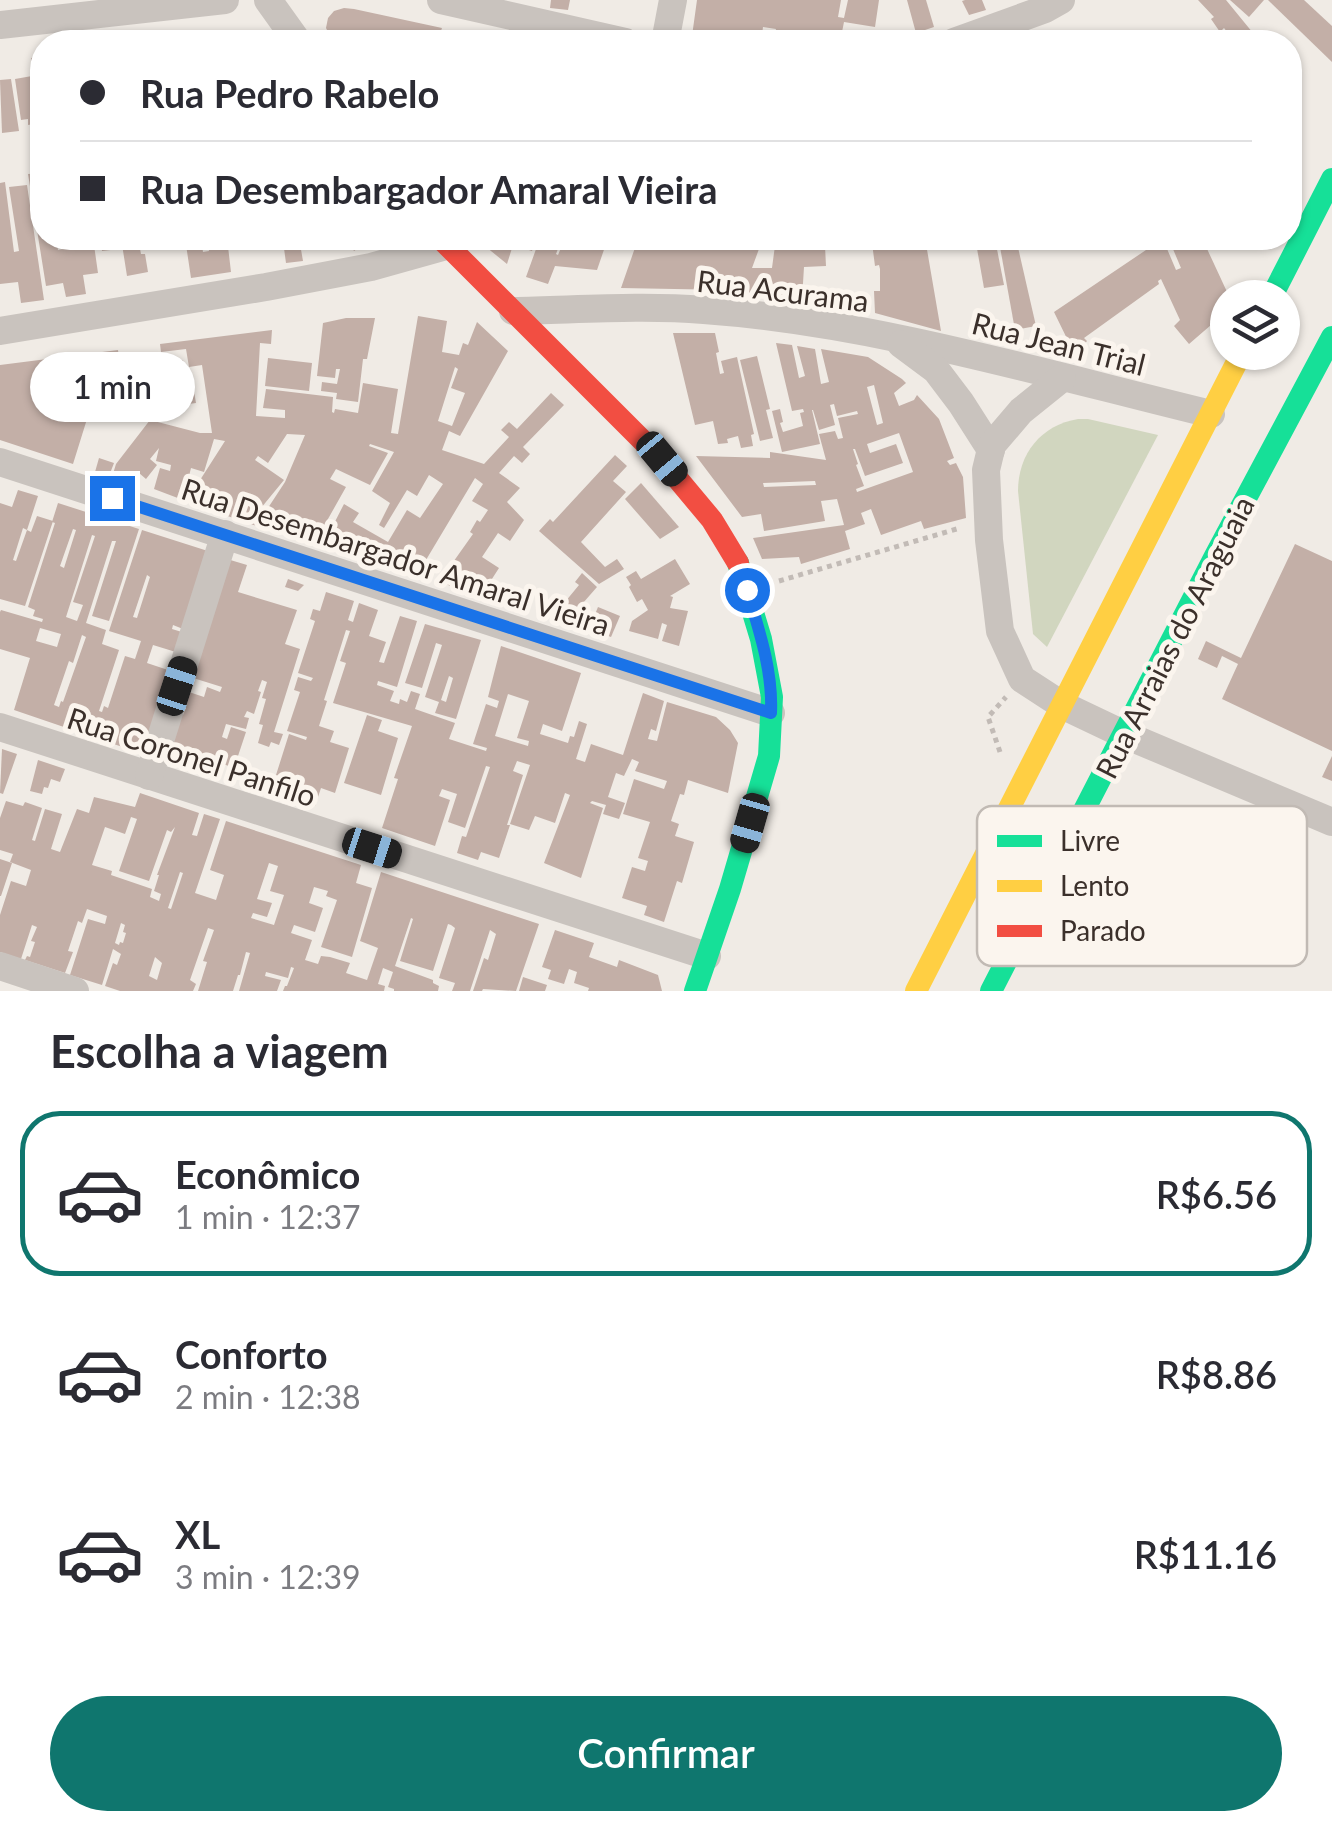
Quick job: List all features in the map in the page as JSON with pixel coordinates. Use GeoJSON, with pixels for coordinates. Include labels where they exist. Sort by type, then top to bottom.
{"type":"FeatureCollection","features":[{"type":"Feature","properties":{"kind":"main road"},"geometry":{"type":"LineString","coordinates":[[1302,238],[1332,180]]}},
{"type":"Feature","properties":{"kind":"main road"},"geometry":{"type":"LineString","coordinates":[[451,250],[662,459],[712,520],[738,562],[762,639],[772,697],[769,756],[695,991]]}},
{"type":"Feature","properties":{"kind":"main road"},"geometry":{"type":"LineString","coordinates":[[1280,280],[1296,250]]}},
{"type":"Feature","properties":{"kind":"main road","name":"Rua Arraias do Araguaia"},"geometry":{"type":"LineString","coordinates":[[1086,806],[1332,337]]}},
{"type":"Feature","properties":{"kind":"main road"},"geometry":{"type":"LineString","coordinates":[[1010,806],[1233,370]]}},
{"type":"Feature","properties":{"kind":"main road"},"geometry":{"type":"LineString","coordinates":[[916,991],[977,872]]}},
{"type":"Feature","properties":{"kind":"main road","name":"Rua Arraias do Araguaia"},"geometry":{"type":"LineString","coordinates":[[991,991],[1004,966]]}},
{"type":"Feature","properties":{"kind":"street"},"geometry":{"type":"LineString","coordinates":[[16,16],[226,0]]}},
{"type":"Feature","properties":{"kind":"street"},"geometry":{"type":"LineString","coordinates":[[268,0],[289,30]]}},
{"type":"Feature","properties":{"kind":"street"},"geometry":{"type":"LineString","coordinates":[[440,0],[572,30]]}},
{"type":"Feature","properties":{"kind":"street"},"geometry":{"type":"LineString","coordinates":[[667,30],[673,0]]}},
{"type":"Feature","properties":{"kind":"street"},"geometry":{"type":"LineString","coordinates":[[986,30],[1062,0]]}},
{"type":"Feature","properties":{"kind":"street"},"geometry":{"type":"LineString","coordinates":[[0,331],[266,288],[371,267],[420,250]]}},
{"type":"Feature","properties":{"kind":"street","name":"Rua Acurama"},"geometry":{"type":"LineString","coordinates":[[513,312],[702,310],[853,329],[892,338],[936,370],[991,450]]}},
{"type":"Feature","properties":{"kind":"street","name":"Rua Jean Trial"},"geometry":{"type":"LineString","coordinates":[[892,338],[1210,414]]}},
{"type":"Feature","properties":{"kind":"street"},"geometry":{"type":"LineString","coordinates":[[1062,378],[1022,412],[992,445],[986,470],[987,520],[1000,631],[1022,678],[1062,705],[1123,734],[1294,806]]}},
{"type":"Feature","properties":{"kind":"street","name":"Rua Desembargador Amaral Vieira"},"geometry":{"type":"LineString","coordinates":[[0,462],[771,713]]}},
{"type":"Feature","properties":{"kind":"street"},"geometry":{"type":"LineString","coordinates":[[149,776],[225,534]]}},
{"type":"Feature","properties":{"kind":"street","name":"Rua Coronel Panfilo"},"geometry":{"type":"LineString","coordinates":[[0,728],[707,956]]}},
{"type":"Feature","properties":{"kind":"street"},"geometry":{"type":"LineString","coordinates":[[1307,811],[1332,822]]}},
{"type":"Feature","properties":{"kind":"street"},"geometry":{"type":"LineString","coordinates":[[0,966],[76,991]]}},
{"type":"Feature","properties":{"kind":"path"},"geometry":{"type":"LineString","coordinates":[[747,590],[987,520]]}},
{"type":"Feature","properties":{"kind":"green space"},"geometry":{"type":"Polygon","coordinates":[[[1078,419],[1158,435],[1047,647],[1033,634],[1019,478],[1034,443],[1053,428],[1078,419]]]}},
{"type":"Feature","properties":{"kind":"building"},"geometry":{"type":"Polygon","coordinates":[[[551,0],[570,0],[568,10],[550,8],[551,0]]]}},
{"type":"Feature","properties":{"kind":"building"},"geometry":{"type":"Polygon","coordinates":[[[697,0],[841,0],[838,17],[844,18],[848,0],[879,0],[875,27],[844,22],[842,30],[693,30],[697,0]]]}},
{"type":"Feature","properties":{"kind":"building"},"geometry":{"type":"Polygon","coordinates":[[[907,0],[926,0],[934,27],[915,30],[907,0]]]}},
{"type":"Feature","properties":{"kind":"building"},"geometry":{"type":"Polygon","coordinates":[[[982,0],[986,10],[969,15],[962,1],[982,0]]]}},
{"type":"Feature","properties":{"kind":"building"},"geometry":{"type":"Polygon","coordinates":[[[1198,0],[1226,0],[1251,30],[1219,30],[1211,19],[1214,17],[1198,0]]]}},
{"type":"Feature","properties":{"kind":"building"},"geometry":{"type":"Polygon","coordinates":[[[1230,0],[1264,0],[1249,17],[1230,0]]]}},
{"type":"Feature","properties":{"kind":"building"},"geometry":{"type":"Polygon","coordinates":[[[1268,0],[1304,0],[1332,26],[1332,62],[1302,30],[1268,0]]]}},
{"type":"Feature","properties":{"kind":"building"},"geometry":{"type":"Polygon","coordinates":[[[354,9],[442,28],[327,30],[328,18],[334,11],[354,9]]]}},
{"type":"Feature","properties":{"kind":"building"},"geometry":{"type":"Polygon","coordinates":[[[30,76],[30,125],[28,119],[21,120],[15,79],[30,76]]]}},
{"type":"Feature","properties":{"kind":"building"},"geometry":{"type":"Polygon","coordinates":[[[11,79],[19,131],[2,133],[0,80],[11,79]]]}},
{"type":"Feature","properties":{"kind":"building"},"geometry":{"type":"Polygon","coordinates":[[[5,182],[14,252],[19,251],[9,187],[27,185],[30,250],[37,250],[44,300],[21,303],[18,282],[0,284],[0,183],[5,182]]]}},
{"type":"Feature","properties":{"kind":"building"},"geometry":{"type":"Polygon","coordinates":[[[40,250],[95,250],[98,273],[83,275],[86,294],[66,297],[63,283],[46,286],[40,250]]]}},
{"type":"Feature","properties":{"kind":"building"},"geometry":{"type":"Polygon","coordinates":[[[123,250],[140,250],[145,254],[148,272],[127,276],[123,250]]]}},
{"type":"Feature","properties":{"kind":"building"},"geometry":{"type":"Polygon","coordinates":[[[187,250],[228,250],[231,272],[191,278],[187,250]]]}},
{"type":"Feature","properties":{"kind":"building"},"geometry":{"type":"Polygon","coordinates":[[[284,250],[301,250],[303,261],[286,263],[284,250]]]}},
{"type":"Feature","properties":{"kind":"building"},"geometry":{"type":"Polygon","coordinates":[[[490,250],[511,250],[507,264],[490,250]]]}},
{"type":"Feature","properties":{"kind":"building"},"geometry":{"type":"Polygon","coordinates":[[[536,250],[558,250],[558,255],[560,250],[604,250],[597,270],[555,266],[548,284],[526,277],[536,250]]]}},
{"type":"Feature","properties":{"kind":"building"},"geometry":{"type":"Polygon","coordinates":[[[634,250],[759,250],[752,268],[772,268],[774,250],[825,250],[826,266],[804,267],[802,299],[728,290],[621,288],[634,250]]]}},
{"type":"Feature","properties":{"kind":"building"},"geometry":{"type":"Polygon","coordinates":[[[873,250],[927,250],[941,331],[875,313],[874,291],[880,291],[880,269],[875,266],[873,250]]]}},
{"type":"Feature","properties":{"kind":"building"},"geometry":{"type":"Polygon","coordinates":[[[977,250],[997,250],[1004,285],[984,288],[977,250]]]}},
{"type":"Feature","properties":{"kind":"building"},"geometry":{"type":"Polygon","coordinates":[[[1001,250],[1019,250],[1036,326],[1015,330],[1001,250]]]}},
{"type":"Feature","properties":{"kind":"building"},"geometry":{"type":"Polygon","coordinates":[[[1146,250],[1168,250],[1176,270],[1181,268],[1173,250],[1208,250],[1222,280],[1210,280],[1210,326],[1189,344],[1174,326],[1180,320],[1161,279],[1084,338],[1087,341],[1075,355],[1054,312],[1146,250]]]}},
{"type":"Feature","properties":{"kind":"building"},"geometry":{"type":"Polygon","coordinates":[[[418,316],[447,321],[442,352],[459,355],[463,343],[468,345],[477,322],[508,351],[460,436],[449,431],[442,450],[484,464],[509,437],[501,430],[509,422],[517,429],[551,393],[564,405],[523,447],[530,454],[522,463],[514,456],[499,473],[520,488],[507,502],[524,520],[510,541],[498,533],[482,557],[499,568],[481,596],[439,582],[473,534],[470,532],[477,520],[480,522],[488,510],[472,501],[483,484],[475,478],[417,575],[323,545],[344,504],[359,513],[353,522],[388,542],[407,510],[420,518],[443,484],[429,475],[417,496],[407,490],[384,528],[379,525],[390,503],[372,491],[394,452],[370,444],[388,453],[370,485],[336,469],[330,479],[346,487],[315,542],[186,502],[225,441],[214,439],[204,472],[191,468],[183,500],[154,489],[160,468],[170,471],[171,465],[156,461],[159,448],[150,459],[157,465],[146,479],[139,473],[131,484],[112,477],[116,464],[150,420],[212,433],[202,365],[189,367],[186,349],[161,352],[160,344],[272,330],[271,344],[260,343],[256,416],[285,418],[285,410],[263,408],[266,389],[333,397],[332,412],[335,409],[358,413],[363,383],[398,389],[391,433],[398,434],[418,316]],[[455,367],[438,421],[452,426],[465,393],[451,388],[458,369],[455,367]],[[287,434],[268,463],[258,456],[255,460],[284,480],[261,508],[266,511],[285,482],[305,435],[287,434]]]}},
{"type":"Feature","properties":{"kind":"building"},"geometry":{"type":"Polygon","coordinates":[[[375,318],[367,359],[363,359],[358,402],[336,399],[337,393],[321,391],[322,382],[337,384],[340,369],[336,369],[335,378],[317,376],[323,323],[375,318]]]}},
{"type":"Feature","properties":{"kind":"building"},"geometry":{"type":"Polygon","coordinates":[[[673,333],[715,333],[720,374],[724,373],[721,361],[737,357],[754,434],[753,446],[741,448],[738,436],[718,444],[713,421],[695,425],[673,333]]]}},
{"type":"Feature","properties":{"kind":"building"},"geometry":{"type":"Polygon","coordinates":[[[776,343],[792,345],[799,378],[805,376],[797,346],[815,349],[821,384],[829,382],[821,349],[868,357],[906,383],[894,393],[899,406],[917,395],[939,419],[954,458],[947,461],[950,465],[956,463],[963,477],[966,518],[924,529],[921,521],[881,535],[871,509],[861,513],[865,524],[845,531],[850,549],[801,564],[799,557],[762,559],[753,538],[844,525],[837,499],[821,501],[825,521],[764,531],[761,514],[742,517],[696,456],[770,458],[770,452],[826,460],[819,434],[835,431],[838,439],[843,438],[838,418],[858,414],[857,411],[837,416],[834,404],[830,405],[835,425],[819,430],[812,410],[820,444],[782,452],[772,411],[780,409],[783,432],[803,426],[803,409],[792,411],[776,343]],[[874,385],[867,387],[877,425],[883,423],[874,385]],[[899,433],[867,444],[870,453],[896,444],[903,463],[865,476],[853,449],[864,486],[857,492],[913,472],[899,433]],[[815,481],[763,483],[764,487],[816,485],[815,481]]]}},
{"type":"Feature","properties":{"kind":"building"},"geometry":{"type":"Polygon","coordinates":[[[118,350],[124,399],[92,403],[73,464],[0,440],[0,365],[118,350]]]}},
{"type":"Feature","properties":{"kind":"building"},"geometry":{"type":"Polygon","coordinates":[[[757,356],[773,438],[760,441],[740,360],[757,356]]]}},
{"type":"Feature","properties":{"kind":"building"},"geometry":{"type":"Polygon","coordinates":[[[268,358],[312,363],[309,391],[265,386],[268,358]]]}},
{"type":"Feature","properties":{"kind":"building"},"geometry":{"type":"Polygon","coordinates":[[[183,360],[186,386],[193,385],[196,403],[166,407],[160,363],[183,360]]]}},
{"type":"Feature","properties":{"kind":"building"},"geometry":{"type":"Polygon","coordinates":[[[615,455],[627,466],[613,481],[626,492],[581,542],[605,567],[617,559],[624,569],[599,584],[539,531],[550,519],[553,522],[615,455]]]}},
{"type":"Feature","properties":{"kind":"building"},"geometry":{"type":"Polygon","coordinates":[[[99,458],[114,463],[109,476],[95,472],[99,458]]]}},
{"type":"Feature","properties":{"kind":"building"},"geometry":{"type":"Polygon","coordinates":[[[641,483],[679,527],[660,539],[625,499],[641,483]]]}},
{"type":"Feature","properties":{"kind":"building"},"geometry":{"type":"Polygon","coordinates":[[[18,490],[38,496],[27,530],[31,532],[37,516],[53,521],[25,606],[0,599],[0,503],[12,507],[18,490]],[[23,528],[13,560],[16,561],[27,530],[23,528]]]}},
{"type":"Feature","properties":{"kind":"building"},"geometry":{"type":"Polygon","coordinates":[[[58,503],[139,529],[109,621],[92,616],[116,541],[112,541],[86,623],[106,630],[102,644],[119,650],[99,711],[102,712],[104,706],[108,708],[125,656],[135,659],[141,641],[109,631],[142,530],[211,552],[183,629],[173,625],[172,629],[185,633],[179,653],[153,645],[147,663],[168,670],[146,755],[14,710],[30,658],[0,649],[0,612],[42,622],[43,619],[33,616],[35,610],[28,607],[55,523],[52,522],[58,503]],[[73,529],[60,566],[64,568],[76,530],[73,529]],[[92,535],[66,617],[77,621],[83,605],[73,602],[95,536],[92,535]],[[147,575],[133,617],[137,618],[150,577],[147,575]],[[40,628],[36,641],[57,647],[61,634],[40,628]],[[82,635],[73,663],[69,661],[54,705],[59,707],[86,637],[82,635]]]}},
{"type":"Feature","properties":{"kind":"building"},"geometry":{"type":"Polygon","coordinates":[[[1295,544],[1332,561],[1332,751],[1222,699],[1238,664],[1222,656],[1217,668],[1198,659],[1206,641],[1241,658],[1295,544]]]}},
{"type":"Feature","properties":{"kind":"building"},"geometry":{"type":"Polygon","coordinates":[[[227,559],[247,565],[238,592],[297,610],[285,644],[300,649],[274,732],[283,734],[279,745],[258,743],[266,699],[262,698],[267,682],[262,680],[254,714],[247,711],[244,717],[249,718],[246,729],[226,724],[222,737],[227,739],[231,727],[246,732],[234,768],[196,754],[192,767],[164,758],[178,713],[183,715],[186,708],[180,707],[186,691],[204,697],[207,687],[220,692],[222,687],[190,677],[227,559]]]}},
{"type":"Feature","properties":{"kind":"building"},"geometry":{"type":"Polygon","coordinates":[[[675,559],[690,584],[670,596],[670,608],[688,611],[679,646],[662,641],[667,625],[662,623],[658,639],[629,631],[632,621],[648,610],[642,599],[637,602],[626,577],[636,571],[641,579],[675,559]]]}},
{"type":"Feature","properties":{"kind":"building"},"geometry":{"type":"Polygon","coordinates":[[[582,573],[597,587],[576,611],[565,602],[579,585],[575,582],[582,573]]]}},
{"type":"Feature","properties":{"kind":"building"},"geometry":{"type":"Polygon","coordinates":[[[288,579],[304,585],[298,591],[285,587],[288,579]]]}},
{"type":"Feature","properties":{"kind":"building"},"geometry":{"type":"Polygon","coordinates":[[[326,592],[354,601],[348,620],[353,622],[359,603],[378,610],[369,636],[386,642],[379,662],[384,663],[400,616],[417,621],[397,687],[378,681],[377,685],[394,691],[390,701],[399,704],[400,699],[407,702],[411,691],[420,694],[415,709],[455,723],[449,739],[486,751],[487,748],[473,744],[486,704],[497,708],[499,701],[488,697],[501,646],[581,673],[562,731],[543,724],[540,734],[568,743],[579,721],[587,724],[576,759],[585,762],[591,744],[623,755],[643,693],[664,701],[656,731],[651,729],[648,739],[657,741],[667,702],[716,717],[738,743],[728,793],[688,780],[684,795],[680,794],[671,821],[679,824],[675,836],[694,842],[682,883],[677,881],[664,922],[644,915],[647,906],[622,898],[632,867],[645,871],[648,861],[638,858],[650,822],[623,814],[634,779],[664,789],[667,781],[635,771],[639,762],[632,759],[624,776],[616,773],[608,797],[625,803],[619,819],[603,814],[606,805],[590,803],[603,808],[581,878],[544,863],[570,795],[565,793],[555,823],[535,816],[529,830],[510,824],[530,765],[517,761],[513,771],[523,775],[499,858],[481,852],[478,860],[457,853],[490,767],[486,766],[465,828],[448,822],[457,794],[442,789],[439,796],[450,800],[435,846],[382,828],[412,726],[333,703],[346,663],[340,661],[350,631],[346,630],[319,726],[334,731],[330,742],[349,748],[335,793],[321,788],[315,806],[296,801],[301,784],[276,775],[289,734],[306,740],[307,737],[287,731],[300,692],[294,690],[298,677],[311,681],[313,678],[298,673],[315,621],[310,619],[313,609],[320,611],[326,592]],[[508,694],[495,736],[528,746],[529,741],[517,738],[529,701],[508,694]]]}},
{"type":"Feature","properties":{"kind":"building"},"geometry":{"type":"Polygon","coordinates":[[[598,607],[620,616],[611,637],[589,629],[598,607]]]}},
{"type":"Feature","properties":{"kind":"building"},"geometry":{"type":"Polygon","coordinates":[[[425,624],[481,640],[456,719],[435,713],[439,702],[425,697],[442,645],[436,643],[422,688],[405,683],[425,624]],[[449,676],[441,700],[446,702],[453,678],[449,676]]]}},
{"type":"Feature","properties":{"kind":"building"},"geometry":{"type":"Polygon","coordinates":[[[367,715],[382,720],[378,731],[398,738],[381,795],[344,783],[367,715]]]}},
{"type":"Feature","properties":{"kind":"building"},"geometry":{"type":"Polygon","coordinates":[[[2,749],[17,754],[3,794],[0,793],[2,749]]]}},
{"type":"Feature","properties":{"kind":"building"},"geometry":{"type":"Polygon","coordinates":[[[1332,756],[1332,781],[1322,777],[1332,756]]]}},
{"type":"Feature","properties":{"kind":"building"},"geometry":{"type":"Polygon","coordinates":[[[38,760],[65,769],[60,782],[51,779],[42,794],[30,791],[38,760]]]}},
{"type":"Feature","properties":{"kind":"building"},"geometry":{"type":"Polygon","coordinates":[[[140,793],[199,813],[192,835],[197,836],[204,814],[220,819],[195,893],[216,900],[224,875],[210,870],[226,821],[361,865],[356,883],[372,888],[352,957],[321,947],[337,900],[326,896],[328,891],[314,887],[309,903],[323,908],[315,932],[294,925],[291,933],[312,940],[305,960],[318,964],[321,956],[350,963],[346,973],[367,980],[378,948],[360,941],[381,872],[539,924],[516,991],[473,991],[496,934],[490,930],[470,991],[452,991],[455,983],[439,978],[455,928],[451,925],[448,924],[433,971],[400,961],[411,918],[395,966],[433,980],[438,991],[394,991],[388,987],[393,972],[383,968],[378,984],[385,986],[384,991],[283,991],[294,968],[291,967],[288,978],[266,972],[265,976],[281,980],[277,991],[239,991],[250,953],[246,952],[233,991],[198,991],[214,930],[208,928],[190,980],[196,984],[193,991],[120,991],[105,986],[113,963],[117,965],[121,954],[113,949],[102,985],[70,975],[88,919],[105,924],[107,916],[87,909],[82,923],[78,921],[65,973],[25,960],[35,942],[31,941],[37,927],[32,925],[21,959],[0,952],[0,915],[11,881],[26,886],[31,870],[10,862],[13,854],[0,850],[0,818],[6,801],[42,808],[32,840],[35,841],[45,809],[62,814],[51,849],[60,852],[77,809],[89,813],[94,797],[135,807],[140,793]],[[131,817],[125,834],[105,827],[92,865],[152,889],[150,897],[159,901],[161,894],[154,891],[157,875],[175,827],[171,832],[167,830],[149,881],[119,871],[137,819],[131,817]],[[269,863],[257,899],[272,903],[267,917],[253,913],[251,918],[274,925],[284,895],[270,891],[278,866],[269,863]],[[180,872],[168,908],[171,909],[183,873],[180,872]],[[121,923],[115,943],[119,945],[126,933],[121,923]],[[155,957],[149,976],[157,980],[162,963],[155,957]]]}},
{"type":"Feature","properties":{"kind":"building"},"geometry":{"type":"Polygon","coordinates":[[[0,859],[12,863],[1,896],[0,896],[0,859]]]}},
{"type":"Feature","properties":{"kind":"building"},"geometry":{"type":"Polygon","coordinates":[[[555,930],[594,943],[589,957],[617,967],[619,960],[658,975],[662,991],[588,991],[589,988],[574,983],[577,972],[569,969],[564,984],[548,979],[551,970],[542,967],[555,930]]]}},
{"type":"Feature","properties":{"kind":"building"},"geometry":{"type":"Polygon","coordinates":[[[523,977],[547,985],[545,991],[519,991],[523,977]]]}},
{"type":"Feature","properties":{"kind":"traffic: fast"},"geometry":{"type":"LineString","coordinates":[[1302,238],[1332,179]]}},
{"type":"Feature","properties":{"kind":"traffic: fast"},"geometry":{"type":"LineString","coordinates":[[1280,280],[1296,250]]}},
{"type":"Feature","properties":{"kind":"traffic: fast"},"geometry":{"type":"LineString","coordinates":[[1086,806],[1332,337]]}},
{"type":"Feature","properties":{"kind":"traffic: fast"},"geometry":{"type":"LineString","coordinates":[[695,991],[769,756],[772,697],[761,639],[738,563]]}},
{"type":"Feature","properties":{"kind":"traffic: fast"},"geometry":{"type":"LineString","coordinates":[[991,991],[1004,966]]}},
{"type":"Feature","properties":{"kind":"traffic: slow"},"geometry":{"type":"LineString","coordinates":[[1010,806],[1233,370]]}},
{"type":"Feature","properties":{"kind":"traffic: slow"},"geometry":{"type":"LineString","coordinates":[[916,991],[977,871]]}},
{"type":"Feature","properties":{"kind":"traffic: jam"},"geometry":{"type":"LineString","coordinates":[[452,250],[661,459],[712,520],[738,563]]}},
{"type":"Feature","properties":{"kind":"route"},"geometry":{"type":"LineString","coordinates":[[112,498],[771,713],[762,639],[747,590]]}}]}
